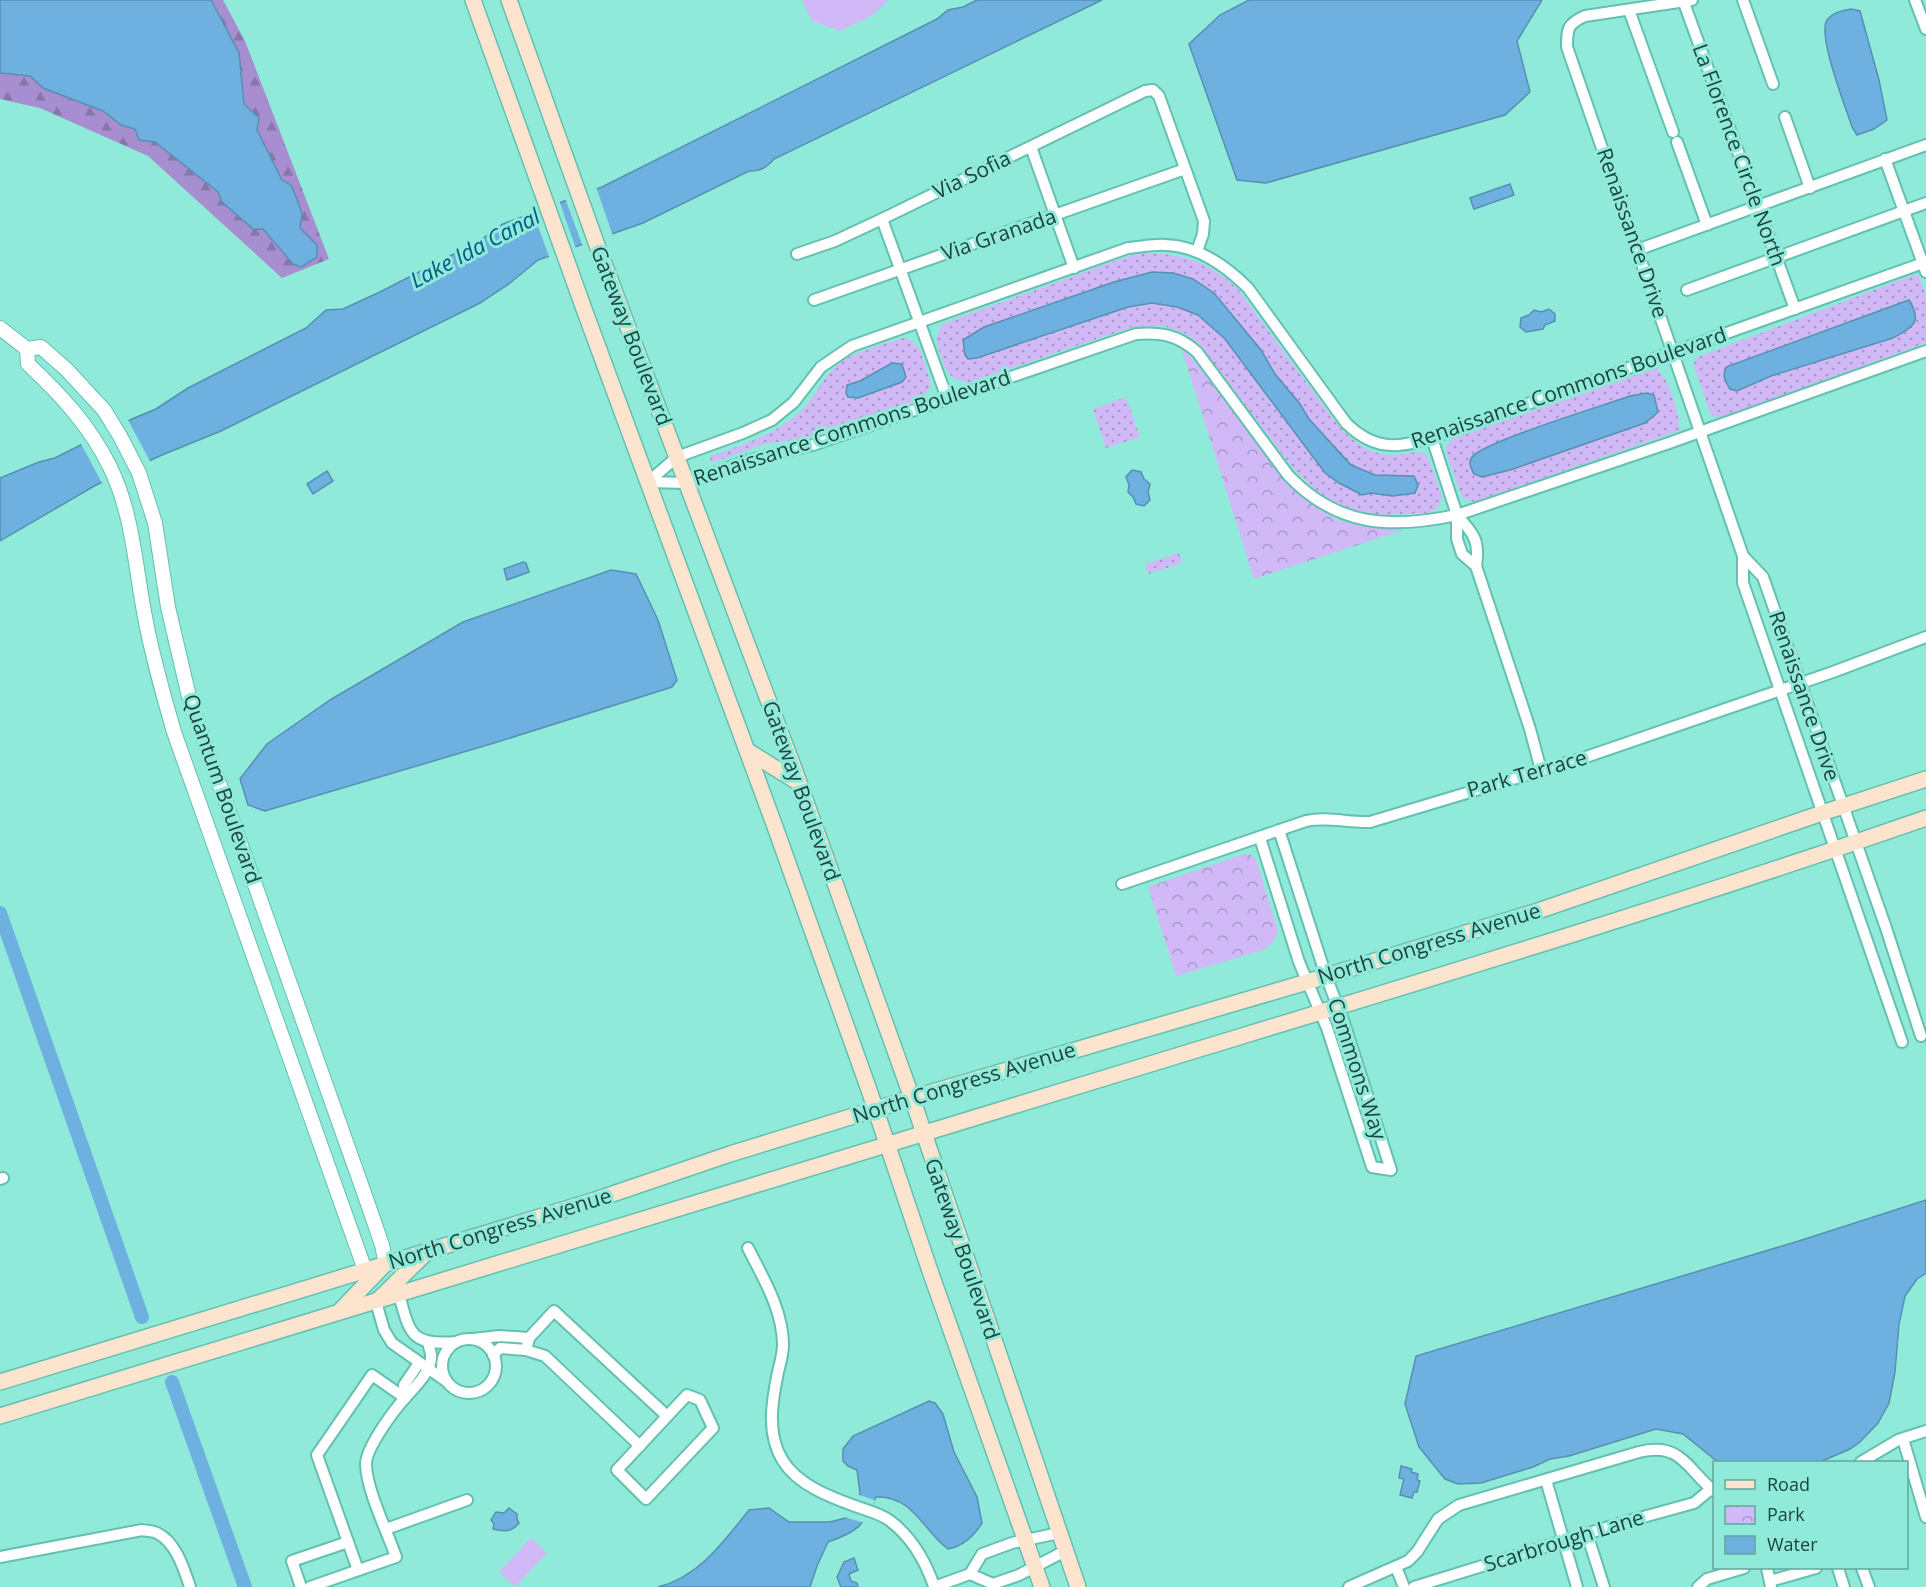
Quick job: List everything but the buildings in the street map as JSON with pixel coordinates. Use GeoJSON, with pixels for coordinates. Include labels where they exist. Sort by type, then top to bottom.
{"type":"FeatureCollection","features":[{"type":"Feature","properties":{"kind":"main road","name":"Gateway Boulevard"},"geometry":{"type":"LineString","coordinates":[[473,0],[748,751],[1042,1587]]}},
{"type":"Feature","properties":{"kind":"main road","name":"Gateway Boulevard"},"geometry":{"type":"LineString","coordinates":[[509,0],[597,245],[799,783],[912,1098],[1078,1587]]}},
{"type":"Feature","properties":{"kind":"main road"},"geometry":{"type":"LineString","coordinates":[[748,751],[799,783]]}},
{"type":"Feature","properties":{"kind":"main road","name":"North Congress Avenue"},"geometry":{"type":"LineString","coordinates":[[0,1382],[595,1200],[730,1154],[912,1098],[1307,982],[1538,910],[1926,779]]}},
{"type":"Feature","properties":{"kind":"main road","name":"North Congress Avenue"},"geometry":{"type":"LineString","coordinates":[[0,1416],[1641,913],[1926,818]]}},
{"type":"Feature","properties":{"kind":"main road"},"geometry":{"type":"LineString","coordinates":[[376,1302],[428,1251]]}},
{"type":"Feature","properties":{"kind":"main road"},"geometry":{"type":"LineString","coordinates":[[337,1314],[386,1264]]}},
{"type":"Feature","properties":{"kind":"street"},"geometry":{"type":"LineString","coordinates":[[1686,0],[1629,10],[1707,225]]}},
{"type":"Feature","properties":{"kind":"street","name":"La Florence Circle North"},"geometry":{"type":"LineString","coordinates":[[1686,0],[1795,309]]}},
{"type":"Feature","properties":{"kind":"street"},"geometry":{"type":"LineString","coordinates":[[1743,0],[1773,84]]}},
{"type":"Feature","properties":{"kind":"street"},"geometry":{"type":"LineString","coordinates":[[1915,0],[1926,29]]}},
{"type":"Feature","properties":{"kind":"street","name":"Renaissance Drive"},"geometry":{"type":"LineString","coordinates":[[1629,10],[1590,15],[1574,21],[1567,30],[1567,47],[1743,556],[1743,583],[1902,1042]]}},
{"type":"Feature","properties":{"kind":"street","name":"Via Sofia"},"geometry":{"type":"LineString","coordinates":[[797,254],[835,241],[882,219],[1144,91],[1153,90],[1160,96],[1185,169]]}},
{"type":"Feature","properties":{"kind":"street"},"geometry":{"type":"LineString","coordinates":[[1785,117],[1810,188]]}},
{"type":"Feature","properties":{"kind":"street"},"geometry":{"type":"LineString","coordinates":[[1637,249],[1926,145]]}},
{"type":"Feature","properties":{"kind":"street"},"geometry":{"type":"LineString","coordinates":[[1030,147],[1074,268]]}},
{"type":"Feature","properties":{"kind":"street"},"geometry":{"type":"LineString","coordinates":[[1885,159],[1925,266]]}},
{"type":"Feature","properties":{"kind":"street"},"geometry":{"type":"LineString","coordinates":[[1185,169],[1203,221],[1203,234],[1197,251]]}},
{"type":"Feature","properties":{"kind":"street","name":"Via Granada"},"geometry":{"type":"LineString","coordinates":[[813,300],[1185,169]]}},
{"type":"Feature","properties":{"kind":"street"},"geometry":{"type":"LineString","coordinates":[[1687,290],[1926,203]]}},
{"type":"Feature","properties":{"kind":"street"},"geometry":{"type":"LineString","coordinates":[[882,219],[947,398]]}},
{"type":"Feature","properties":{"kind":"street","name":"Renaissance Commons Boulevard"},"geometry":{"type":"LineString","coordinates":[[648,482],[677,458],[771,420],[794,402],[821,367],[852,346],[1128,248],[1166,245],[1197,251],[1229,270],[1248,288],[1346,423],[1364,439],[1385,446],[1405,446],[1432,438],[1795,309],[1925,266]]}},
{"type":"Feature","properties":{"kind":"street","name":"Quantum Boulevard"},"geometry":{"type":"LineString","coordinates":[[0,328],[27,350],[28,364],[82,421],[104,456],[121,495],[135,546],[142,600],[154,662],[174,732],[365,1270]]}},
{"type":"Feature","properties":{"kind":"street","name":"Renaissance Commons Boulevard"},"geometry":{"type":"LineString","coordinates":[[648,482],[687,483],[746,461],[813,445],[1136,334],[1155,333],[1167,334],[1187,343],[1197,352],[1288,475],[1323,504],[1350,517],[1387,523],[1431,520],[1457,515],[1926,351]]}},
{"type":"Feature","properties":{"kind":"street","name":"Quantum Boulevard"},"geometry":{"type":"LineString","coordinates":[[27,350],[41,347],[66,369],[104,410],[120,435],[143,485],[155,523],[168,607],[190,700],[369,1207],[386,1264]]}},
{"type":"Feature","properties":{"kind":"street"},"geometry":{"type":"LineString","coordinates":[[1432,438],[1457,515],[1457,539],[1462,554],[1476,566]]}},
{"type":"Feature","properties":{"kind":"street"},"geometry":{"type":"LineString","coordinates":[[1457,515],[1473,532],[1479,549],[1476,566],[1530,729],[1541,770]]}},
{"type":"Feature","properties":{"kind":"street","name":"Renaissance Drive"},"geometry":{"type":"LineString","coordinates":[[1743,556],[1762,578],[1886,928],[1921,1036]]}},
{"type":"Feature","properties":{"kind":"street","name":"Park Terrace"},"geometry":{"type":"LineString","coordinates":[[1122,884],[1319,818],[1370,822],[1541,770],[1638,740],[1926,637]]}},
{"type":"Feature","properties":{"kind":"street","name":"Commons Way"},"geometry":{"type":"LineString","coordinates":[[1260,838],[1307,982],[1320,1012],[1372,1167],[1391,1170],[1279,830]]}},
{"type":"Feature","properties":{"kind":"street"},"geometry":{"type":"LineString","coordinates":[[1866,934],[1886,928]]}},
{"type":"Feature","properties":{"kind":"street"},"geometry":{"type":"LineString","coordinates":[[748,1248],[770,1294],[782,1328],[783,1347],[772,1405],[773,1431],[776,1447],[783,1461],[796,1475],[818,1490],[888,1520],[905,1533],[920,1553],[934,1587],[970,1574],[982,1554],[1025,1540],[1059,1533]]}},
{"type":"Feature","properties":{"kind":"street"},"geometry":{"type":"LineString","coordinates":[[310,1587],[396,1557],[372,1490],[366,1464],[370,1446],[405,1398],[404,1385],[432,1358],[428,1343],[409,1328],[399,1294]]}},
{"type":"Feature","properties":{"kind":"street"},"geometry":{"type":"LineString","coordinates":[[376,1302],[392,1343],[461,1392],[470,1393],[486,1386],[495,1372],[493,1355],[488,1347],[473,1340]]}},
{"type":"Feature","properties":{"kind":"street"},"geometry":{"type":"LineString","coordinates":[[526,1350],[529,1338],[554,1311],[667,1416]]}},
{"type":"Feature","properties":{"kind":"street"},"geometry":{"type":"LineString","coordinates":[[428,1343],[499,1336],[529,1338]]}},
{"type":"Feature","properties":{"kind":"street"},"geometry":{"type":"LineString","coordinates":[[448,1383],[443,1374],[443,1360],[449,1347],[456,1342]]}},
{"type":"Feature","properties":{"kind":"street"},"geometry":{"type":"LineString","coordinates":[[493,1355],[500,1348],[526,1350],[545,1356],[640,1446]]}},
{"type":"Feature","properties":{"kind":"street"},"geometry":{"type":"LineString","coordinates":[[358,1570],[317,1455],[372,1375],[405,1398]]}},
{"type":"Feature","properties":{"kind":"street"},"geometry":{"type":"LineString","coordinates":[[687,1395],[700,1400],[713,1428],[646,1499],[617,1470],[667,1416],[687,1395]]}},
{"type":"Feature","properties":{"kind":"street"},"geometry":{"type":"LineString","coordinates":[[1863,1461],[1903,1438],[1926,1431]]}},
{"type":"Feature","properties":{"kind":"street"},"geometry":{"type":"LineString","coordinates":[[1903,1438],[1926,1515]]}},
{"type":"Feature","properties":{"kind":"street"},"geometry":{"type":"LineString","coordinates":[[1349,1587],[1396,1567],[1413,1556],[1433,1526],[1459,1505],[1628,1455],[1653,1450],[1666,1451],[1680,1457],[1713,1490]]}},
{"type":"Feature","properties":{"kind":"street"},"geometry":{"type":"LineString","coordinates":[[1546,1480],[1577,1587]]}},
{"type":"Feature","properties":{"kind":"street","name":"Scarbrough Lane"},"geometry":{"type":"LineString","coordinates":[[1414,1587],[1694,1503],[1713,1490]]}},
{"type":"Feature","properties":{"kind":"street"},"geometry":{"type":"LineString","coordinates":[[386,1528],[467,1500]]}},
{"type":"Feature","properties":{"kind":"street"},"geometry":{"type":"LineString","coordinates":[[0,1557],[142,1530],[156,1533],[170,1546],[184,1569],[190,1587]]}},
{"type":"Feature","properties":{"kind":"street"},"geometry":{"type":"LineString","coordinates":[[1587,1534],[1604,1587]]}},
{"type":"Feature","properties":{"kind":"street"},"geometry":{"type":"LineString","coordinates":[[301,1587],[292,1561],[348,1542]]}},
{"type":"Feature","properties":{"kind":"street"},"geometry":{"type":"LineString","coordinates":[[970,1574],[993,1584],[1035,1567],[1065,1551]]}},
{"type":"Feature","properties":{"kind":"street"},"geometry":{"type":"LineString","coordinates":[[1396,1567],[1404,1587]]}},
{"type":"Feature","properties":{"kind":"street"},"geometry":{"type":"LineString","coordinates":[[1698,1587],[1707,1579],[1741,1569]]}},
{"type":"Feature","properties":{"kind":"street"},"geometry":{"type":"LineString","coordinates":[[1767,1569],[1770,1584],[1813,1569]]}},
{"type":"Feature","properties":{"kind":"street"},"geometry":{"type":"LineString","coordinates":[[1838,1569],[1844,1587]]}},
{"type":"Feature","properties":{"kind":"street"},"geometry":{"type":"LineString","coordinates":[[1862,1569],[1869,1587]]}},
{"type":"Feature","properties":{"kind":"green space"},"geometry":{"type":"Polygon","coordinates":[[[211,0],[223,0],[245,41],[329,259],[282,278],[148,156],[40,108],[0,99],[0,73],[30,76],[43,88],[103,111],[121,125],[135,129],[139,140],[155,142],[218,192],[222,202],[263,229],[293,264],[302,214],[291,185],[282,180],[257,130],[259,118],[244,104],[239,53],[211,0]]]}},
{"type":"Feature","properties":{"kind":"green space"},"geometry":{"type":"Polygon","coordinates":[[[802,0],[889,0],[873,15],[840,31],[812,21],[802,0]]]}},
{"type":"Feature","properties":{"kind":"green space"},"geometry":{"type":"Polygon","coordinates":[[[1137,254],[1165,254],[1198,262],[1218,273],[1237,288],[1346,433],[1360,445],[1376,452],[1398,455],[1415,452],[1427,455],[1442,496],[1438,508],[1428,513],[1382,515],[1352,510],[1318,493],[1292,467],[1198,343],[1186,334],[1164,326],[1132,327],[970,382],[955,379],[946,368],[936,339],[942,324],[1137,254]],[[1152,272],[1114,282],[984,327],[977,358],[1128,307],[1152,303],[1177,307],[1198,315],[1225,339],[1318,464],[1339,483],[1362,495],[1371,493],[1393,496],[1408,495],[1418,489],[1416,478],[1408,475],[1375,475],[1351,465],[1309,419],[1300,404],[1275,374],[1261,350],[1214,293],[1193,279],[1173,273],[1152,272]]]}},
{"type":"Feature","properties":{"kind":"green space"},"geometry":{"type":"Polygon","coordinates":[[[1913,275],[1919,276],[1926,296],[1926,343],[1721,417],[1711,416],[1694,366],[1698,357],[1913,275]],[[1898,303],[1726,367],[1737,391],[1771,376],[1898,303]]]}},
{"type":"Feature","properties":{"kind":"green space"},"geometry":{"type":"Polygon","coordinates":[[[901,338],[909,339],[920,349],[930,380],[930,387],[922,399],[805,438],[765,444],[714,462],[710,461],[711,456],[760,437],[794,417],[804,408],[830,372],[847,358],[901,338]],[[892,363],[860,381],[851,383],[853,399],[902,382],[905,375],[902,367],[892,363]]]}},
{"type":"Feature","properties":{"kind":"green space"},"geometry":{"type":"Polygon","coordinates":[[[1181,347],[1195,362],[1287,483],[1313,505],[1337,520],[1366,527],[1403,530],[1254,579],[1181,347]]]}},
{"type":"Feature","properties":{"kind":"green space"},"geometry":{"type":"Polygon","coordinates":[[[1655,368],[1659,368],[1658,371],[1666,380],[1681,427],[1678,431],[1474,502],[1462,497],[1446,453],[1447,445],[1452,439],[1655,368]],[[1658,412],[1543,426],[1506,439],[1470,466],[1474,474],[1482,477],[1510,470],[1645,423],[1658,412]]]}},
{"type":"Feature","properties":{"kind":"green space"},"geometry":{"type":"Polygon","coordinates":[[[1126,397],[1140,437],[1106,448],[1093,409],[1126,397]]]}},
{"type":"Feature","properties":{"kind":"green space"},"geometry":{"type":"Polygon","coordinates":[[[1179,553],[1182,563],[1149,574],[1145,564],[1179,553]]]}},
{"type":"Feature","properties":{"kind":"green space"},"geometry":{"type":"Polygon","coordinates":[[[1244,854],[1256,859],[1278,931],[1276,937],[1263,950],[1176,976],[1148,887],[1244,854]]]}},
{"type":"Feature","properties":{"kind":"green space"},"geometry":{"type":"Polygon","coordinates":[[[531,1538],[547,1553],[515,1587],[499,1572],[531,1538]]]}},
{"type":"Feature","properties":{"kind":"water"},"geometry":{"type":"Polygon","coordinates":[[[0,0],[211,0],[239,53],[244,104],[259,118],[257,130],[282,180],[291,185],[302,214],[300,228],[317,245],[317,257],[301,267],[293,264],[263,229],[253,229],[222,202],[218,192],[155,142],[139,140],[135,129],[121,125],[103,111],[43,88],[30,76],[0,73],[0,0]]]}},
{"type":"Feature","properties":{"kind":"water","name":"Lake Ida Canal"},"geometry":{"type":"Polygon","coordinates":[[[977,0],[1102,0],[774,159],[763,168],[749,171],[643,223],[538,260],[510,283],[480,303],[221,431],[96,485],[0,541],[0,478],[55,458],[156,409],[188,388],[306,328],[326,310],[343,309],[380,292],[479,241],[503,224],[602,187],[937,19],[948,10],[963,7],[977,0]]]}},
{"type":"Feature","properties":{"kind":"water"},"geometry":{"type":"Polygon","coordinates":[[[1249,0],[1542,0],[1517,41],[1530,92],[1505,115],[1266,183],[1237,180],[1189,44],[1220,15],[1249,0]]]}},
{"type":"Feature","properties":{"kind":"water"},"geometry":{"type":"Polygon","coordinates":[[[1851,9],[1860,11],[1879,80],[1887,120],[1874,129],[1857,135],[1852,127],[1834,72],[1825,28],[1827,20],[1832,15],[1851,9]]]}},
{"type":"Feature","properties":{"kind":"water"},"geometry":{"type":"Polygon","coordinates":[[[1510,184],[1514,195],[1474,209],[1470,198],[1510,184]]]}},
{"type":"Feature","properties":{"kind":"water"},"geometry":{"type":"Polygon","coordinates":[[[1152,272],[1173,273],[1193,279],[1214,293],[1261,350],[1275,374],[1300,404],[1309,419],[1351,465],[1375,475],[1414,476],[1418,485],[1415,493],[1393,496],[1371,493],[1362,495],[1325,473],[1225,339],[1198,315],[1177,307],[1152,303],[1128,307],[977,358],[968,359],[965,355],[963,340],[984,327],[1114,282],[1152,272]]]}},
{"type":"Feature","properties":{"kind":"water"},"geometry":{"type":"Polygon","coordinates":[[[1909,300],[1915,314],[1914,323],[1906,331],[1893,338],[1771,376],[1737,391],[1730,389],[1725,381],[1726,367],[1909,300]]]}},
{"type":"Feature","properties":{"kind":"water"},"geometry":{"type":"Polygon","coordinates":[[[1549,309],[1555,314],[1555,321],[1545,325],[1543,329],[1526,332],[1520,327],[1521,318],[1534,310],[1541,312],[1549,309]]]}},
{"type":"Feature","properties":{"kind":"water"},"geometry":{"type":"Polygon","coordinates":[[[892,363],[902,364],[906,377],[902,382],[858,398],[848,397],[847,385],[860,381],[892,363]]]}},
{"type":"Feature","properties":{"kind":"water"},"geometry":{"type":"Polygon","coordinates":[[[1647,393],[1654,395],[1658,412],[1645,423],[1510,470],[1482,477],[1474,474],[1472,470],[1470,463],[1472,457],[1498,442],[1630,396],[1647,393]]]}},
{"type":"Feature","properties":{"kind":"water"},"geometry":{"type":"Polygon","coordinates":[[[1132,470],[1141,472],[1150,484],[1148,492],[1150,500],[1144,506],[1136,504],[1128,492],[1129,485],[1126,477],[1132,470]]]}},
{"type":"Feature","properties":{"kind":"water"},"geometry":{"type":"Polygon","coordinates":[[[327,471],[333,481],[313,494],[307,484],[327,471]]]}},
{"type":"Feature","properties":{"kind":"water"},"geometry":{"type":"Polygon","coordinates":[[[526,563],[529,572],[507,580],[504,569],[526,563]]]}},
{"type":"Feature","properties":{"kind":"water"},"geometry":{"type":"Polygon","coordinates":[[[611,570],[636,574],[658,620],[677,680],[672,687],[265,811],[248,805],[240,779],[267,744],[330,700],[463,622],[611,570]]]}},
{"type":"Feature","properties":{"kind":"water"},"geometry":{"type":"Polygon","coordinates":[[[1926,1200],[1926,1273],[1917,1279],[1905,1296],[1889,1403],[1878,1423],[1850,1449],[1822,1461],[1717,1461],[1683,1434],[1656,1429],[1569,1456],[1550,1459],[1533,1467],[1481,1483],[1458,1484],[1445,1479],[1419,1447],[1405,1404],[1416,1356],[1802,1240],[1926,1200]]]}},
{"type":"Feature","properties":{"kind":"water"},"geometry":{"type":"Polygon","coordinates":[[[929,1401],[935,1403],[943,1414],[954,1452],[977,1497],[982,1523],[964,1543],[948,1549],[909,1508],[889,1498],[876,1497],[858,1527],[847,1535],[828,1542],[810,1587],[658,1587],[686,1575],[710,1556],[749,1510],[769,1508],[789,1522],[830,1522],[849,1517],[860,1493],[857,1470],[843,1461],[843,1449],[853,1436],[929,1401]]]}},
{"type":"Feature","properties":{"kind":"water"},"geometry":{"type":"Polygon","coordinates":[[[1401,1466],[1412,1469],[1411,1472],[1418,1474],[1417,1480],[1420,1481],[1417,1492],[1414,1492],[1412,1498],[1400,1495],[1404,1479],[1399,1478],[1401,1466]]]}},
{"type":"Feature","properties":{"kind":"water"},"geometry":{"type":"Polygon","coordinates":[[[509,1508],[517,1514],[519,1523],[508,1530],[493,1529],[494,1524],[491,1520],[496,1512],[504,1513],[509,1508]]]}},
{"type":"Feature","properties":{"kind":"water"},"geometry":{"type":"Polygon","coordinates":[[[854,1558],[858,1570],[849,1574],[851,1581],[857,1583],[858,1587],[841,1587],[837,1577],[844,1562],[854,1558]]]}},
{"type":"Feature","properties":{"kind":"pier"},"geometry":{"type":"Polygon","coordinates":[[[596,187],[613,236],[583,247],[565,198],[596,187]]]}},
{"type":"Feature","properties":{"kind":"pier"},"geometry":{"type":"Polygon","coordinates":[[[559,200],[576,249],[550,259],[532,210],[559,200]]]}},
{"type":"Feature","properties":{"kind":"pier"},"geometry":{"type":"Polygon","coordinates":[[[127,418],[151,463],[103,485],[80,442],[127,418]]]}},
{"type":"Feature","properties":{"kind":"pier"},"geometry":{"type":"Polygon","coordinates":[[[856,1494],[875,1500],[865,1523],[844,1517],[856,1494]]]}},
{"type":"Feature","properties":{"kind":"waterway"},"geometry":{"type":"LineString","coordinates":[[0,913],[142,1317]]}},
{"type":"Feature","properties":{"kind":"waterway"},"geometry":{"type":"LineString","coordinates":[[172,1382],[245,1587]]}}]}
